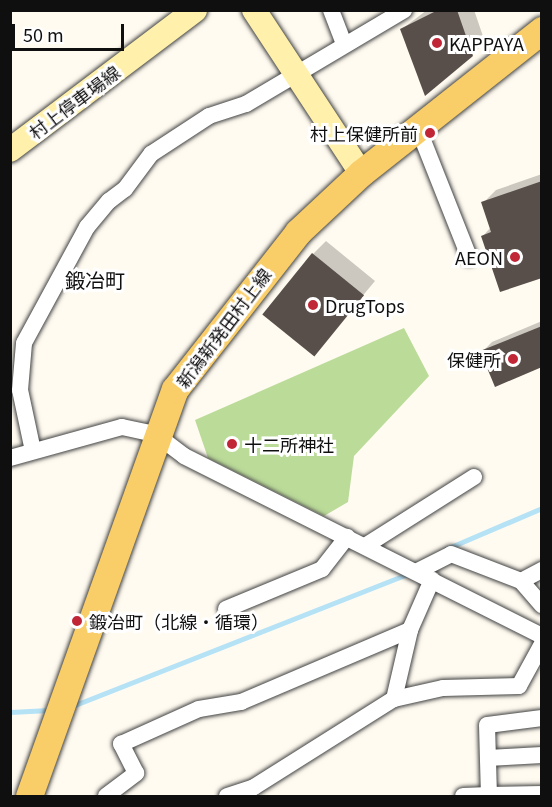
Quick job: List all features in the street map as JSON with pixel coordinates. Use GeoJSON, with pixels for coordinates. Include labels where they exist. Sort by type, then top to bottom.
{"type":"FeatureCollection","features":[{"type":"Feature","properties":{"kind":"main road","name":"村上停車場線"},"geometry":{"type":"LineString","coordinates":[[10,150],[195,10]]}},
{"type":"Feature","properties":{"kind":"main road"},"geometry":{"type":"LineString","coordinates":[[254,10],[361,173]]}},
{"type":"Feature","properties":{"kind":"main road","name":"新潟新発田村上線"},"geometry":{"type":"LineString","coordinates":[[30,796],[154,434],[175,389],[241,299],[298,232],[361,173],[542,30]]}},
{"type":"Feature","properties":{"kind":"street"},"geometry":{"type":"LineString","coordinates":[[332,10],[343,42]]}},
{"type":"Feature","properties":{"kind":"street"},"geometry":{"type":"LineString","coordinates":[[33,451],[20,390],[24,343],[87,227],[151,154],[209,116],[246,104],[343,42],[404,10]]}},
{"type":"Feature","properties":{"kind":"street"},"geometry":{"type":"LineString","coordinates":[[418,128],[469,256]]}},
{"type":"Feature","properties":{"kind":"street"},"geometry":{"type":"LineString","coordinates":[[10,458],[122,427],[154,434],[184,456],[542,636]]}},
{"type":"Feature","properties":{"kind":"street"},"geometry":{"type":"LineString","coordinates":[[365,546],[474,477]]}},
{"type":"Feature","properties":{"kind":"street"},"geometry":{"type":"LineString","coordinates":[[226,609],[322,569],[347,537]]}},
{"type":"Feature","properties":{"kind":"street"},"geometry":{"type":"LineString","coordinates":[[416,572],[451,554],[521,581],[542,605]]}},
{"type":"Feature","properties":{"kind":"street"},"geometry":{"type":"LineString","coordinates":[[521,581],[542,570]]}},
{"type":"Feature","properties":{"kind":"street"},"geometry":{"type":"LineString","coordinates":[[394,699],[410,630],[432,580]]}},
{"type":"Feature","properties":{"kind":"street"},"geometry":{"type":"LineString","coordinates":[[106,796],[126,791],[136,773],[121,744],[199,709],[241,702],[410,630]]}},
{"type":"Feature","properties":{"kind":"street"},"geometry":{"type":"LineString","coordinates":[[227,796],[254,787],[394,699],[443,688],[519,686],[542,644]]}},
{"type":"Feature","properties":{"kind":"street"},"geometry":{"type":"LineString","coordinates":[[489,795],[487,725],[542,718]]}},
{"type":"Feature","properties":{"kind":"street"},"geometry":{"type":"LineString","coordinates":[[488,758],[542,756]]}},
{"type":"Feature","properties":{"kind":"street"},"geometry":{"type":"LineString","coordinates":[[463,796],[542,794]]}},
{"type":"Feature","properties":{"kind":"green space"},"geometry":{"type":"Polygon","coordinates":[[[404,328],[429,376],[354,456],[348,502],[324,516],[208,458],[195,420],[404,328]]]}},
{"type":"Feature","properties":{"kind":"building","name":"KAPPAYA"},"geometry":{"type":"Polygon","coordinates":[[[438,10],[457,10],[473,56],[425,96],[400,29],[438,10]]]}},
{"type":"Feature","properties":{"kind":"building","name":"AEON"},"geometry":{"type":"Polygon","coordinates":[[[542,181],[542,278],[500,292],[481,236],[491,232],[481,202],[542,181]]]}},
{"type":"Feature","properties":{"kind":"building","name":"DrugTops"},"geometry":{"type":"Polygon","coordinates":[[[312,253],[364,295],[314,357],[262,314],[312,253]]]}},
{"type":"Feature","properties":{"kind":"building","name":"保健所"},"geometry":{"type":"Polygon","coordinates":[[[542,326],[542,367],[495,387],[480,351],[542,326]]]}},
{"type":"Feature","properties":{"kind":"waterway"},"geometry":{"type":"LineString","coordinates":[[446,549],[542,508]]}},
{"type":"Feature","properties":{"kind":"waterway"},"geometry":{"type":"LineString","coordinates":[[70,707],[410,573]]}},
{"type":"Feature","properties":{"kind":"waterway"},"geometry":{"type":"LineString","coordinates":[[10,712],[49,710]]}},
{"type":"Feature","properties":{"kind":"place","name":"KAPPAYA"},"geometry":{"type":"Point","coordinates":[437,43]}},
{"type":"Feature","properties":{"kind":"place","name":"村上保健所前"},"geometry":{"type":"Point","coordinates":[430,133]}},
{"type":"Feature","properties":{"kind":"place","name":"AEON"},"geometry":{"type":"Point","coordinates":[515,257]}},
{"type":"Feature","properties":{"kind":"place","name":"DrugTops"},"geometry":{"type":"Point","coordinates":[313,305]}},
{"type":"Feature","properties":{"kind":"place","name":"保健所"},"geometry":{"type":"Point","coordinates":[513,359]}},
{"type":"Feature","properties":{"kind":"place","name":"十二所神社"},"geometry":{"type":"Point","coordinates":[232,444]}},
{"type":"Feature","properties":{"kind":"place","name":"鍛冶町（北線・循環）"},"geometry":{"type":"Point","coordinates":[77,621]}},
{"type":"Feature","properties":{"kind":"district","name":"鍛冶町"},"geometry":{"type":"Point","coordinates":[95,279]}}]}
